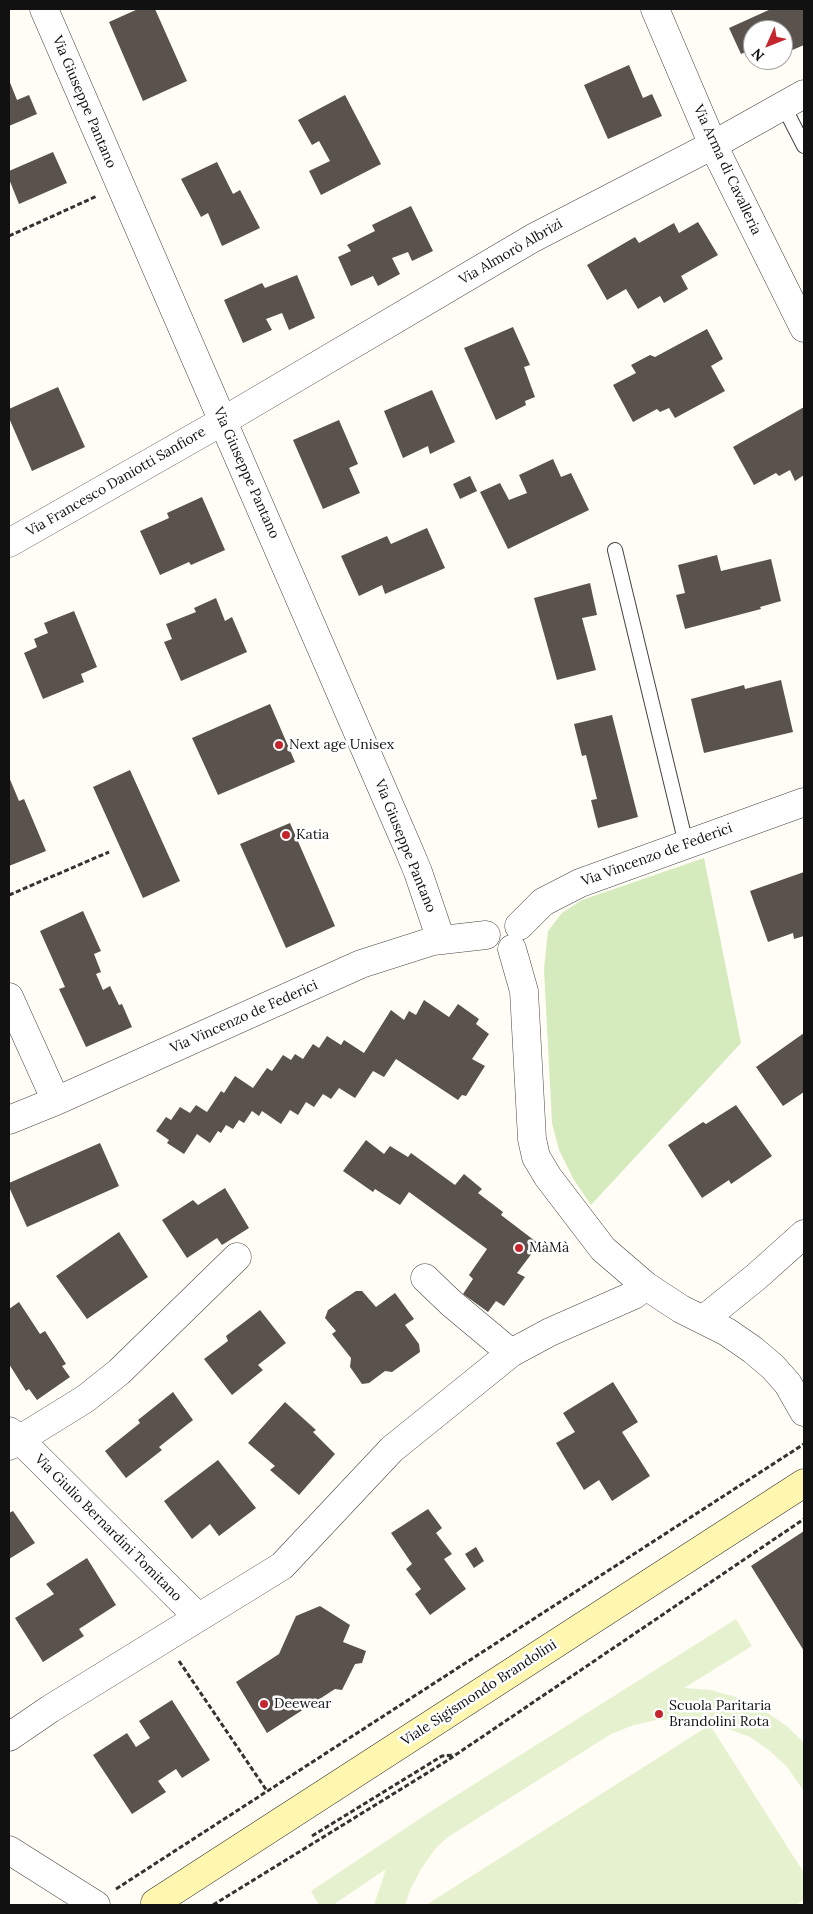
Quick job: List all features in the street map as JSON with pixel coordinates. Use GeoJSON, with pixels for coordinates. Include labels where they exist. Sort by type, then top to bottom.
{"type":"FeatureCollection","features":[{"type":"Feature","properties":{"kind":"main road","name":"Viale Sigismondo Brandolini"},"geometry":{"type":"LineString","coordinates":[[155,1903],[804,1483]]}},
{"type":"Feature","properties":{"kind":"street","name":"Via Giuseppe Pantano"},"geometry":{"type":"LineString","coordinates":[[44,9],[408,848],[441,940]]}},
{"type":"Feature","properties":{"kind":"street","name":"Via Arma di Cavalleria"},"geometry":{"type":"LineString","coordinates":[[655,9],[712,145],[804,328]]}},
{"type":"Feature","properties":{"kind":"street","name":"Via Almorò Albrizi"},"geometry":{"type":"LineString","coordinates":[[223,422],[533,238],[712,145],[793,100]]}},
{"type":"Feature","properties":{"kind":"street","name":"Via Francesco Daniotti Sanfiore"},"geometry":{"type":"LineString","coordinates":[[9,543],[223,422]]}},
{"type":"Feature","properties":{"kind":"street","name":"Via Vincenzo de Federici"},"geometry":{"type":"LineString","coordinates":[[516,938],[544,902],[580,883],[804,802]]}},
{"type":"Feature","properties":{"kind":"street","name":"Via Vincenzo de Federici"},"geometry":{"type":"LineString","coordinates":[[9,1120],[56,1101],[361,964],[433,941],[486,935],[489,924],[499,917],[511,918],[516,938]]}},
{"type":"Feature","properties":{"kind":"street"},"geometry":{"type":"LineString","coordinates":[[516,938],[524,990],[532,1139],[536,1157],[548,1177],[604,1250],[646,1286],[681,1309],[704,1319],[753,1350],[773,1367],[788,1384],[804,1412]]}},
{"type":"Feature","properties":{"kind":"street"},"geometry":{"type":"LineString","coordinates":[[9,997],[56,1101]]}},
{"type":"Feature","properties":{"kind":"street"},"geometry":{"type":"LineString","coordinates":[[704,1319],[756,1277],[804,1234]]}},
{"type":"Feature","properties":{"kind":"street"},"geometry":{"type":"LineString","coordinates":[[12,1439],[85,1399],[120,1372],[238,1257]]}},
{"type":"Feature","properties":{"kind":"street"},"geometry":{"type":"LineString","coordinates":[[425,1278],[451,1303],[512,1353]]}},
{"type":"Feature","properties":{"kind":"street"},"geometry":{"type":"LineString","coordinates":[[9,1737],[50,1709],[282,1566],[392,1450],[512,1353],[550,1332],[634,1295],[646,1286]]}},
{"type":"Feature","properties":{"kind":"street","name":"Via Giulio Bernardini Tomitano"},"geometry":{"type":"LineString","coordinates":[[12,1439],[198,1618]]}},
{"type":"Feature","properties":{"kind":"street"},"geometry":{"type":"LineString","coordinates":[[9,1850],[95,1904]]}},
{"type":"Feature","properties":{"kind":"lane"},"geometry":{"type":"LineString","coordinates":[[793,100],[804,146]]}},
{"type":"Feature","properties":{"kind":"lane"},"geometry":{"type":"LineString","coordinates":[[614,550],[686,844]]}},
{"type":"Feature","properties":{"kind":"path"},"geometry":{"type":"LineString","coordinates":[[9,236],[121,186]]}},
{"type":"Feature","properties":{"kind":"path"},"geometry":{"type":"LineString","coordinates":[[9,895],[109,852]]}},
{"type":"Feature","properties":{"kind":"path"},"geometry":{"type":"LineString","coordinates":[[95,1904],[804,1444]]}},
{"type":"Feature","properties":{"kind":"path"},"geometry":{"type":"LineString","coordinates":[[213,1905],[454,1755],[804,1519]]}},
{"type":"Feature","properties":{"kind":"path"},"geometry":{"type":"LineString","coordinates":[[164,1639],[267,1791]]}},
{"type":"Feature","properties":{"kind":"path"},"geometry":{"type":"LineString","coordinates":[[309,1838],[442,1756],[454,1755]]}},
{"type":"Feature","properties":{"kind":"green space"},"geometry":{"type":"Polygon","coordinates":[[[704,858],[741,1043],[591,1205],[574,1180],[559,1150],[552,1123],[544,969],[548,931],[562,913],[582,900],[704,858]]]}},
{"type":"Feature","properties":{"kind":"green space"},"geometry":{"type":"Polygon","coordinates":[[[736,1619],[752,1646],[684,1688],[711,1690],[739,1698],[765,1711],[788,1727],[804,1743],[804,1791],[787,1767],[770,1751],[750,1737],[706,1721],[657,1720],[634,1725],[611,1734],[448,1837],[435,1849],[421,1869],[410,1890],[405,1905],[374,1905],[386,1869],[333,1905],[319,1905],[311,1891],[430,1812],[736,1619]]]}},
{"type":"Feature","properties":{"kind":"green space"},"geometry":{"type":"Polygon","coordinates":[[[710,1725],[804,1873],[804,1900],[796,1905],[426,1905],[710,1725]]]}},
{"type":"Feature","properties":{"kind":"building"},"geometry":{"type":"Polygon","coordinates":[[[138,9],[155,9],[187,81],[143,101],[109,22],[138,9]]]}},
{"type":"Feature","properties":{"kind":"building"},"geometry":{"type":"Polygon","coordinates":[[[771,9],[804,9],[804,45],[793,50],[793,20],[747,20],[771,9]]]}},
{"type":"Feature","properties":{"kind":"building"},"geometry":{"type":"Polygon","coordinates":[[[743,22],[743,53],[741,54],[729,28],[743,22]]]}},
{"type":"Feature","properties":{"kind":"building"},"geometry":{"type":"Polygon","coordinates":[[[629,65],[643,98],[652,94],[662,116],[608,139],[584,85],[629,65]]]}},
{"type":"Feature","properties":{"kind":"building"},"geometry":{"type":"Polygon","coordinates":[[[9,80],[17,100],[29,95],[37,114],[9,126],[9,80]]]}},
{"type":"Feature","properties":{"kind":"building"},"geometry":{"type":"Polygon","coordinates":[[[345,95],[381,164],[321,195],[309,171],[330,161],[319,141],[312,145],[298,120],[345,95]]]}},
{"type":"Feature","properties":{"kind":"building"},"geometry":{"type":"Polygon","coordinates":[[[53,152],[67,183],[19,204],[9,179],[9,171],[53,152]]]}},
{"type":"Feature","properties":{"kind":"building"},"geometry":{"type":"Polygon","coordinates":[[[217,162],[233,194],[240,190],[260,228],[222,246],[208,213],[201,217],[181,179],[217,162]]]}},
{"type":"Feature","properties":{"kind":"building"},"geometry":{"type":"Polygon","coordinates":[[[411,206],[433,251],[412,261],[408,252],[392,258],[400,274],[378,286],[373,276],[351,286],[338,257],[351,251],[347,245],[375,231],[372,225],[411,206]]]}},
{"type":"Feature","properties":{"kind":"building"},"geometry":{"type":"Polygon","coordinates":[[[698,222],[718,255],[681,276],[688,289],[664,303],[660,296],[638,309],[626,289],[607,300],[587,265],[635,237],[639,243],[674,223],[679,233],[698,222]]]}},
{"type":"Feature","properties":{"kind":"building"},"geometry":{"type":"Polygon","coordinates":[[[297,275],[315,318],[289,330],[282,313],[266,319],[272,330],[243,343],[224,300],[262,283],[265,288],[297,275]]]}},
{"type":"Feature","properties":{"kind":"building"},"geometry":{"type":"Polygon","coordinates":[[[513,327],[530,365],[524,367],[535,397],[525,401],[526,405],[496,420],[464,348],[513,327]]]}},
{"type":"Feature","properties":{"kind":"building"},"geometry":{"type":"Polygon","coordinates":[[[707,329],[723,359],[711,366],[725,391],[675,418],[669,408],[660,412],[657,409],[633,422],[613,385],[636,373],[631,365],[650,355],[655,357],[707,329]]]}},
{"type":"Feature","properties":{"kind":"building"},"geometry":{"type":"Polygon","coordinates":[[[58,387],[85,447],[32,471],[9,418],[9,409],[58,387]]]}},
{"type":"Feature","properties":{"kind":"building"},"geometry":{"type":"Polygon","coordinates":[[[432,390],[455,442],[430,454],[428,446],[403,458],[384,411],[432,390]]]}},
{"type":"Feature","properties":{"kind":"building"},"geometry":{"type":"Polygon","coordinates":[[[804,407],[804,475],[795,481],[790,470],[779,476],[776,473],[754,485],[733,447],[804,407]]]}},
{"type":"Feature","properties":{"kind":"building"},"geometry":{"type":"Polygon","coordinates":[[[339,420],[358,464],[349,468],[360,493],[323,509],[293,440],[339,420]]]}},
{"type":"Feature","properties":{"kind":"building"},"geometry":{"type":"Polygon","coordinates":[[[553,459],[561,477],[571,473],[589,510],[508,549],[480,492],[500,483],[509,500],[527,493],[519,475],[553,459]]]}},
{"type":"Feature","properties":{"kind":"building"},"geometry":{"type":"Polygon","coordinates":[[[470,476],[477,491],[460,499],[453,484],[470,476]]]}},
{"type":"Feature","properties":{"kind":"building"},"geometry":{"type":"Polygon","coordinates":[[[202,497],[225,550],[191,565],[189,562],[160,575],[140,531],[169,518],[167,513],[202,497]]]}},
{"type":"Feature","properties":{"kind":"building"},"geometry":{"type":"Polygon","coordinates":[[[427,528],[445,568],[385,594],[382,585],[359,596],[341,556],[387,536],[391,544],[427,528]]]}},
{"type":"Feature","properties":{"kind":"building"},"geometry":{"type":"Polygon","coordinates":[[[717,555],[721,571],[771,559],[781,601],[760,607],[761,609],[685,629],[676,595],[685,593],[678,565],[717,555]]]}},
{"type":"Feature","properties":{"kind":"building"},"geometry":{"type":"Polygon","coordinates":[[[590,583],[597,615],[582,618],[596,670],[557,680],[534,598],[590,583]]]}},
{"type":"Feature","properties":{"kind":"building"},"geometry":{"type":"Polygon","coordinates":[[[216,598],[225,621],[232,617],[247,652],[181,681],[164,642],[172,639],[166,624],[196,612],[194,608],[216,598]]]}},
{"type":"Feature","properties":{"kind":"building"},"geometry":{"type":"Polygon","coordinates":[[[74,611],[97,667],[81,674],[84,682],[43,699],[24,653],[37,647],[34,639],[48,633],[44,623],[74,611]]]}},
{"type":"Feature","properties":{"kind":"building"},"geometry":{"type":"Polygon","coordinates":[[[781,680],[793,732],[704,753],[691,699],[744,685],[745,689],[781,680]]]}},
{"type":"Feature","properties":{"kind":"building"},"geometry":{"type":"Polygon","coordinates":[[[270,704],[295,762],[218,795],[192,738],[270,704]]]}},
{"type":"Feature","properties":{"kind":"building"},"geometry":{"type":"Polygon","coordinates":[[[612,715],[638,817],[598,828],[591,800],[597,799],[586,755],[582,756],[574,724],[612,715]]]}},
{"type":"Feature","properties":{"kind":"building"},"geometry":{"type":"Polygon","coordinates":[[[130,770],[180,881],[143,898],[93,787],[130,770]]]}},
{"type":"Feature","properties":{"kind":"building"},"geometry":{"type":"Polygon","coordinates":[[[9,777],[19,801],[24,799],[46,851],[9,866],[9,777]]]}},
{"type":"Feature","properties":{"kind":"building"},"geometry":{"type":"Polygon","coordinates":[[[290,823],[335,926],[286,948],[240,844],[290,823]]]}},
{"type":"Feature","properties":{"kind":"building"},"geometry":{"type":"Polygon","coordinates":[[[804,872],[804,936],[794,939],[793,933],[768,942],[750,891],[804,872]]]}},
{"type":"Feature","properties":{"kind":"building"},"geometry":{"type":"Polygon","coordinates":[[[83,911],[101,951],[94,954],[101,972],[96,974],[103,990],[110,986],[119,1005],[122,1004],[132,1027],[86,1047],[59,989],[65,987],[40,931],[83,911]]]}},
{"type":"Feature","properties":{"kind":"building"},"geometry":{"type":"Polygon","coordinates":[[[424,1000],[449,1017],[458,1004],[479,1019],[476,1024],[489,1034],[472,1059],[485,1066],[466,1096],[462,1095],[458,1100],[396,1059],[384,1077],[373,1071],[355,1098],[339,1088],[331,1099],[323,1094],[314,1107],[306,1102],[298,1115],[290,1110],[281,1124],[262,1111],[259,1116],[252,1111],[244,1123],[239,1120],[233,1129],[226,1125],[221,1133],[218,1131],[210,1143],[197,1134],[184,1154],[167,1143],[169,1140],[156,1131],[166,1117],[171,1120],[180,1107],[190,1113],[196,1105],[207,1112],[221,1091],[224,1093],[235,1076],[253,1088],[267,1068],[272,1071],[283,1055],[291,1060],[295,1054],[303,1059],[313,1044],[319,1048],[327,1036],[341,1045],[344,1040],[364,1053],[391,1010],[404,1020],[409,1011],[416,1015],[424,1000]]]}},
{"type":"Feature","properties":{"kind":"building"},"geometry":{"type":"Polygon","coordinates":[[[804,1033],[804,1092],[783,1106],[756,1067],[804,1033]]]}},
{"type":"Feature","properties":{"kind":"building"},"geometry":{"type":"Polygon","coordinates":[[[736,1105],[772,1156],[731,1184],[729,1180],[702,1198],[668,1145],[703,1122],[706,1124],[736,1105]]]}},
{"type":"Feature","properties":{"kind":"building"},"geometry":{"type":"Polygon","coordinates":[[[366,1140],[384,1154],[390,1146],[408,1157],[411,1153],[455,1185],[464,1174],[482,1189],[478,1193],[503,1212],[501,1215],[539,1244],[517,1273],[525,1277],[504,1306],[496,1301],[488,1312],[463,1294],[473,1279],[469,1275],[487,1249],[409,1192],[400,1205],[375,1189],[373,1192],[343,1171],[366,1140]]]}},
{"type":"Feature","properties":{"kind":"building"},"geometry":{"type":"Polygon","coordinates":[[[100,1143],[119,1186],[27,1227],[9,1187],[9,1183],[100,1143]]]}},
{"type":"Feature","properties":{"kind":"building"},"geometry":{"type":"Polygon","coordinates":[[[225,1188],[249,1228],[222,1245],[217,1238],[187,1258],[162,1220],[193,1200],[198,1205],[225,1188]]]}},
{"type":"Feature","properties":{"kind":"building"},"geometry":{"type":"Polygon","coordinates":[[[119,1232],[148,1277],[87,1319],[56,1276],[119,1232]]]}},
{"type":"Feature","properties":{"kind":"building"},"geometry":{"type":"Polygon","coordinates":[[[356,1291],[362,1291],[376,1307],[395,1293],[414,1319],[405,1325],[419,1344],[420,1352],[392,1372],[385,1371],[369,1383],[362,1384],[350,1367],[351,1358],[332,1334],[336,1331],[325,1318],[328,1310],[356,1291]]]}},
{"type":"Feature","properties":{"kind":"building"},"geometry":{"type":"Polygon","coordinates":[[[19,1302],[40,1334],[45,1331],[66,1364],[62,1366],[70,1377],[37,1400],[29,1389],[26,1391],[9,1364],[9,1309],[19,1302]]]}},
{"type":"Feature","properties":{"kind":"building"},"geometry":{"type":"Polygon","coordinates":[[[260,1310],[286,1343],[258,1365],[263,1370],[232,1395],[204,1359],[228,1341],[226,1336],[260,1310]]]}},
{"type":"Feature","properties":{"kind":"building"},"geometry":{"type":"Polygon","coordinates":[[[613,1382],[638,1422],[622,1432],[650,1476],[612,1501],[599,1480],[584,1490],[556,1443],[575,1432],[563,1413],[613,1382]]]}},
{"type":"Feature","properties":{"kind":"building"},"geometry":{"type":"Polygon","coordinates":[[[173,1392],[193,1420],[159,1447],[162,1450],[126,1478],[105,1451],[140,1423],[138,1420],[173,1392]]]}},
{"type":"Feature","properties":{"kind":"building"},"geometry":{"type":"Polygon","coordinates":[[[285,1402],[316,1430],[313,1432],[335,1454],[299,1495],[270,1470],[275,1466],[248,1443],[285,1402]]]}},
{"type":"Feature","properties":{"kind":"building"},"geometry":{"type":"Polygon","coordinates":[[[218,1460],[256,1508],[219,1536],[210,1524],[192,1539],[164,1501],[218,1460]]]}},
{"type":"Feature","properties":{"kind":"building"},"geometry":{"type":"Polygon","coordinates":[[[428,1509],[442,1528],[436,1533],[452,1554],[444,1559],[466,1589],[430,1615],[415,1594],[421,1589],[406,1569],[412,1564],[391,1533],[428,1509]]]}},
{"type":"Feature","properties":{"kind":"building"},"geometry":{"type":"Polygon","coordinates":[[[13,1511],[35,1543],[9,1559],[9,1513],[13,1511]]]}},
{"type":"Feature","properties":{"kind":"building"},"geometry":{"type":"Polygon","coordinates":[[[804,1531],[804,1651],[751,1566],[804,1531]]]}},
{"type":"Feature","properties":{"kind":"building"},"geometry":{"type":"Polygon","coordinates":[[[476,1547],[484,1561],[474,1568],[465,1554],[476,1547]]]}},
{"type":"Feature","properties":{"kind":"building"},"geometry":{"type":"Polygon","coordinates":[[[87,1558],[116,1605],[79,1629],[84,1636],[43,1662],[15,1618],[54,1594],[46,1584],[87,1558]]]}},
{"type":"Feature","properties":{"kind":"building"},"geometry":{"type":"Polygon","coordinates":[[[320,1606],[350,1625],[343,1642],[366,1651],[362,1663],[355,1664],[342,1690],[335,1689],[267,1733],[236,1682],[279,1654],[296,1616],[320,1606]]]}},
{"type":"Feature","properties":{"kind":"building"},"geometry":{"type":"Polygon","coordinates":[[[172,1700],[210,1760],[182,1778],[176,1769],[158,1781],[166,1792],[132,1814],[93,1755],[127,1733],[136,1747],[150,1738],[139,1721],[172,1700]]]}},
{"type":"Feature","properties":{"kind":"place","name":"Next age Unisex"},"geometry":{"type":"Point","coordinates":[279,745]}},
{"type":"Feature","properties":{"kind":"place","name":"Katia"},"geometry":{"type":"Point","coordinates":[286,835]}},
{"type":"Feature","properties":{"kind":"place","name":"MàMà"},"geometry":{"type":"Point","coordinates":[519,1248]}},
{"type":"Feature","properties":{"kind":"place","name":"Deewear"},"geometry":{"type":"Point","coordinates":[264,1704]}},
{"type":"Feature","properties":{"kind":"place","name":"Scuola Paritaria Brandolini Rota"},"geometry":{"type":"Point","coordinates":[659,1714]}}]}
